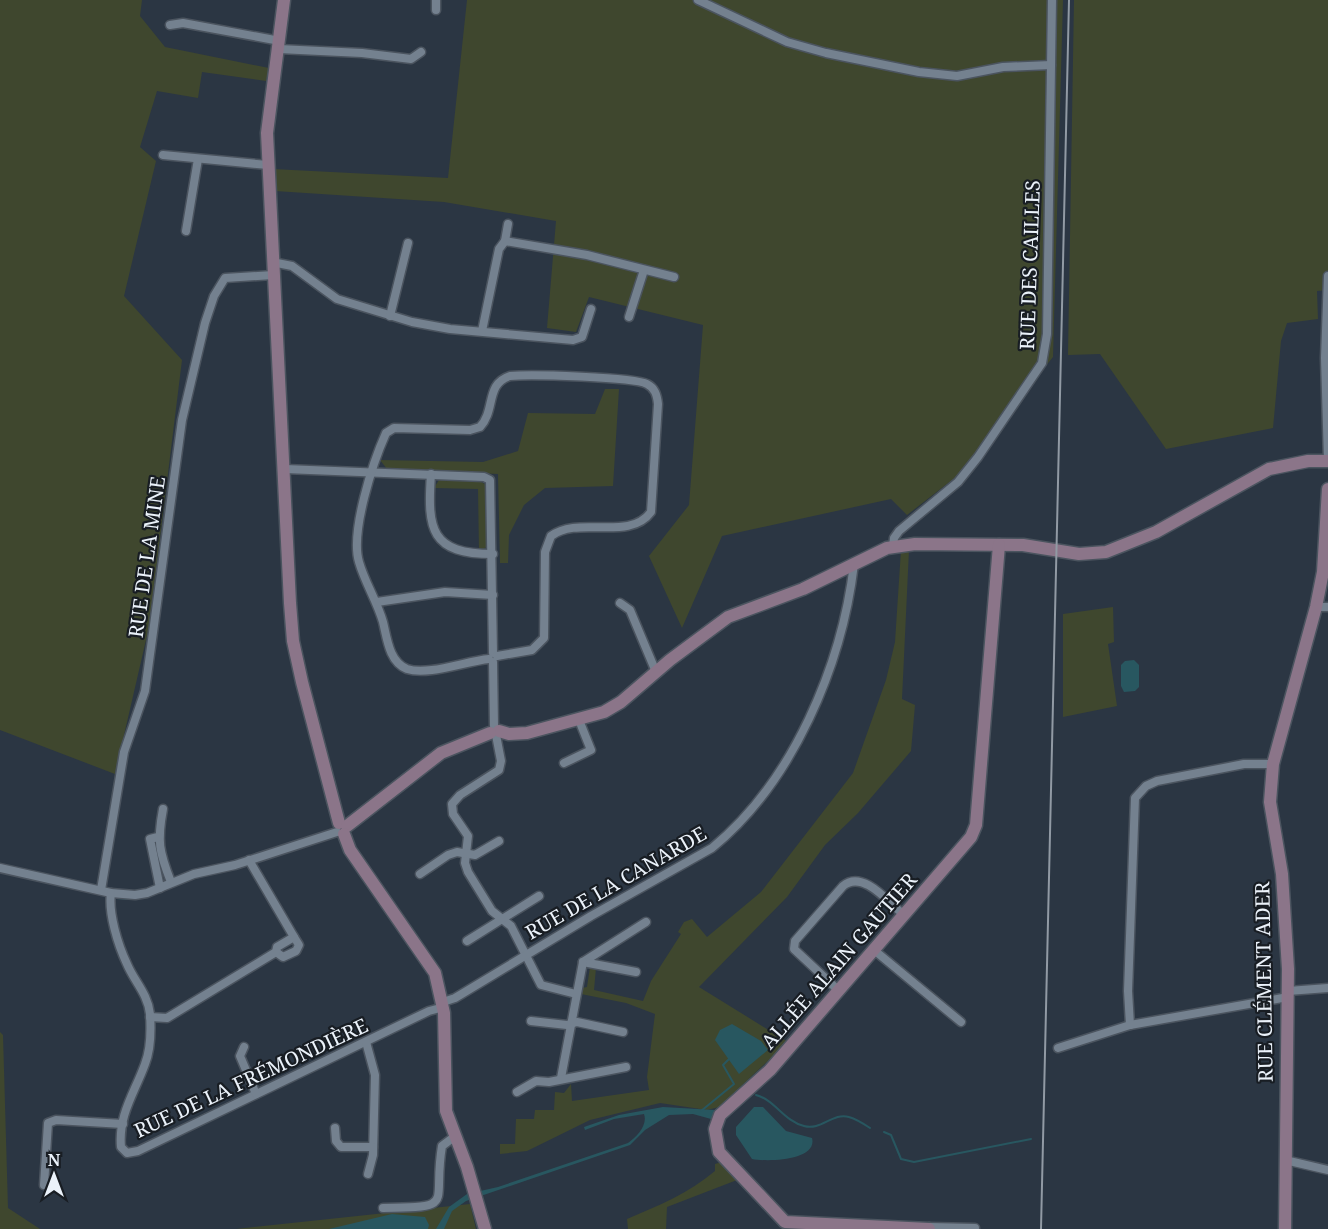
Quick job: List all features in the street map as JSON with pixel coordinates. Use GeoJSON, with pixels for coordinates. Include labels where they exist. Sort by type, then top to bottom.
{"type":"FeatureCollection","features":[{"type":"Feature","properties":{"kind":"street"},"geometry":{"type":"LineString","coordinates":[[284,0],[269,114],[268,165],[293,641],[308,711],[350,850],[432,967],[443,1005],[443,1087],[446,1111],[474,1188],[485,1229]]}},
{"type":"Feature","properties":{"kind":"street"},"geometry":{"type":"LineString","coordinates":[[436,0],[436,10]]}},
{"type":"Feature","properties":{"kind":"street"},"geometry":{"type":"LineString","coordinates":[[698,0],[787,42],[826,53],[919,72],[957,76],[1003,67],[1051,65]]}},
{"type":"Feature","properties":{"kind":"street","name":"RUE DES CAILLES"},"geometry":{"type":"LineString","coordinates":[[893,546],[894,538],[899,531],[919,512],[958,482],[1031,380],[1044,358],[1047,334],[1052,0]]}},
{"type":"Feature","properties":{"kind":"street"},"geometry":{"type":"LineString","coordinates":[[171,25],[183,23],[279,45],[411,59],[421,52]]}},
{"type":"Feature","properties":{"kind":"street"},"geometry":{"type":"LineString","coordinates":[[163,155],[268,165]]}},
{"type":"Feature","properties":{"kind":"street"},"geometry":{"type":"LineString","coordinates":[[186,231],[198,159]]}},
{"type":"Feature","properties":{"kind":"street"},"geometry":{"type":"LineString","coordinates":[[482,331],[499,249],[505,241],[508,224]]}},
{"type":"Feature","properties":{"kind":"street"},"geometry":{"type":"LineString","coordinates":[[505,241],[587,255],[674,277]]}},
{"type":"Feature","properties":{"kind":"street"},"geometry":{"type":"LineString","coordinates":[[390,316],[408,243]]}},
{"type":"Feature","properties":{"kind":"street"},"geometry":{"type":"LineString","coordinates":[[273,268],[292,266],[337,298],[390,316],[433,327],[573,340],[582,337],[591,309]]}},
{"type":"Feature","properties":{"kind":"street","name":"RUE DE LA MINE"},"geometry":{"type":"LineString","coordinates":[[102,890],[124,752],[145,691],[182,420],[206,322],[214,296],[225,278],[273,268]]}},
{"type":"Feature","properties":{"kind":"street"},"geometry":{"type":"LineString","coordinates":[[629,317],[644,270]]}},
{"type":"Feature","properties":{"kind":"street"},"geometry":{"type":"LineString","coordinates":[[0,868],[102,890],[111,896],[135,895],[160,888],[171,882],[249,860],[342,829],[441,753],[495,731],[509,734],[527,733],[579,720],[613,708],[728,616],[803,589],[893,546],[915,544],[1023,545],[1090,554],[1134,543],[1269,469],[1284,465],[1328,461],[1328,276]]}},
{"type":"Feature","properties":{"kind":"street"},"geometry":{"type":"LineString","coordinates":[[517,375],[614,379],[647,383],[657,396],[651,512],[637,523],[570,528],[551,536],[545,552],[544,638],[532,650],[421,671],[403,667],[392,654],[377,602],[358,558],[366,484],[375,458],[390,429],[470,430],[480,427],[490,412],[492,392],[502,378],[517,375]]}},
{"type":"Feature","properties":{"kind":"street"},"geometry":{"type":"LineString","coordinates":[[375,458],[386,473]]}},
{"type":"Feature","properties":{"kind":"street"},"geometry":{"type":"LineString","coordinates":[[285,469],[484,477],[492,484],[495,731],[501,761],[499,770],[460,795],[452,804],[453,814],[468,836],[469,844],[465,853],[468,872],[492,911],[511,926],[541,985],[576,994]]}},
{"type":"Feature","properties":{"kind":"street"},"geometry":{"type":"LineString","coordinates":[[352,471],[366,484]]}},
{"type":"Feature","properties":{"kind":"street"},"geometry":{"type":"LineString","coordinates":[[431,474],[429,512],[431,525],[441,540],[463,552],[493,554]]}},
{"type":"Feature","properties":{"kind":"street","name":"RUE CLÉMENT ADER"},"geometry":{"type":"LineString","coordinates":[[1285,1229],[1288,994],[1282,874],[1270,801],[1273,764],[1322,607],[1328,489]]}},
{"type":"Feature","properties":{"kind":"street","name":"ALLÉE ALAIN GAUTIER"},"geometry":{"type":"LineString","coordinates":[[975,1228],[784,1222],[717,1149],[715,1129],[720,1115],[770,1070],[967,842],[976,825],[999,545]]}},
{"type":"Feature","properties":{"kind":"street","name":"RUE DE LA CANARDE"},"geometry":{"type":"LineString","coordinates":[[443,1005],[712,848],[739,822],[789,756],[824,687],[850,596],[855,564]]}},
{"type":"Feature","properties":{"kind":"street"},"geometry":{"type":"LineString","coordinates":[[377,602],[445,592],[493,595]]}},
{"type":"Feature","properties":{"kind":"street"},"geometry":{"type":"LineString","coordinates":[[620,603],[630,610],[656,672]]}},
{"type":"Feature","properties":{"kind":"street"},"geometry":{"type":"LineString","coordinates":[[564,763],[591,750],[579,720]]}},
{"type":"Feature","properties":{"kind":"street"},"geometry":{"type":"LineString","coordinates":[[1130,1024],[1128,991],[1135,798],[1146,786],[1157,781],[1244,764],[1273,764]]}},
{"type":"Feature","properties":{"kind":"street"},"geometry":{"type":"LineString","coordinates":[[163,809],[158,837],[160,855],[171,882]]}},
{"type":"Feature","properties":{"kind":"street"},"geometry":{"type":"LineString","coordinates":[[158,837],[150,839],[160,888]]}},
{"type":"Feature","properties":{"kind":"street"},"geometry":{"type":"LineString","coordinates":[[420,874],[448,855],[465,853],[475,855],[500,841]]}},
{"type":"Feature","properties":{"kind":"street"},"geometry":{"type":"LineString","coordinates":[[150,1017],[167,1018],[276,952],[277,947],[294,937],[249,860]]}},
{"type":"Feature","properties":{"kind":"street"},"geometry":{"type":"LineString","coordinates":[[838,990],[794,949],[795,941],[838,892],[851,880],[864,881],[904,915]]}},
{"type":"Feature","properties":{"kind":"street","name":"RUE DE LA FRÉMONDIÈRE"},"geometry":{"type":"LineString","coordinates":[[111,896],[126,962],[147,999],[150,1017],[145,1064],[132,1091],[123,1124],[121,1147],[123,1151],[133,1152],[443,1005]]}},
{"type":"Feature","properties":{"kind":"street"},"geometry":{"type":"LineString","coordinates":[[467,941],[539,896]]}},
{"type":"Feature","properties":{"kind":"street"},"geometry":{"type":"LineString","coordinates":[[561,1078],[583,962],[646,922]]}},
{"type":"Feature","properties":{"kind":"street"},"geometry":{"type":"LineString","coordinates":[[874,951],[960,1022]]}},
{"type":"Feature","properties":{"kind":"street"},"geometry":{"type":"LineString","coordinates":[[583,962],[636,972]]}},
{"type":"Feature","properties":{"kind":"street"},"geometry":{"type":"LineString","coordinates":[[1058,1048],[1130,1024],[1328,988]]}},
{"type":"Feature","properties":{"kind":"street"},"geometry":{"type":"LineString","coordinates":[[531,1021],[577,1022],[623,1032]]}},
{"type":"Feature","properties":{"kind":"street"},"geometry":{"type":"LineString","coordinates":[[366,1042],[375,1067],[373,1161],[368,1174]]}},
{"type":"Feature","properties":{"kind":"street"},"geometry":{"type":"LineString","coordinates":[[244,1047],[240,1056],[256,1094]]}},
{"type":"Feature","properties":{"kind":"street"},"geometry":{"type":"LineString","coordinates":[[517,1092],[537,1081],[626,1066]]}},
{"type":"Feature","properties":{"kind":"street"},"geometry":{"type":"LineString","coordinates":[[44,1185],[48,1123],[56,1120],[123,1124]]}},
{"type":"Feature","properties":{"kind":"street"},"geometry":{"type":"LineString","coordinates":[[335,1128],[336,1141],[340,1147],[373,1146]]}},
{"type":"Feature","properties":{"kind":"street"},"geometry":{"type":"LineString","coordinates":[[382,1208],[425,1208],[434,1204],[440,1193],[441,1146],[454,1137]]}},
{"type":"Feature","properties":{"kind":"street"},"geometry":{"type":"LineString","coordinates":[[1285,1160],[1328,1170]]}},
{"type":"Feature","properties":{"kind":"shaded area"},"geometry":{"type":"Polygon","coordinates":[[[0,0],[142,0],[140,16],[165,47],[269,68],[266,81],[202,72],[198,98],[157,91],[140,147],[156,161],[124,296],[182,360],[149,627],[115,774],[0,730],[0,0]]]}},
{"type":"Feature","properties":{"kind":"shaded area"},"geometry":{"type":"Polygon","coordinates":[[[467,0],[1063,0],[1053,357],[956,477],[907,515],[891,499],[722,536],[682,628],[649,556],[689,505],[703,325],[589,297],[576,332],[547,328],[556,221],[444,202],[275,191],[273,169],[448,178],[467,0]]]}},
{"type":"Feature","properties":{"kind":"shaded area"},"geometry":{"type":"Polygon","coordinates":[[[1074,0],[1328,0],[1328,290],[1317,291],[1318,319],[1287,323],[1281,341],[1273,428],[1166,449],[1100,354],[1068,355],[1074,0]]]}},
{"type":"Feature","properties":{"kind":"shaded area"},"geometry":{"type":"Polygon","coordinates":[[[605,389],[619,389],[613,486],[545,488],[524,505],[509,535],[508,563],[500,563],[498,474],[387,469],[380,460],[483,462],[518,451],[528,413],[595,414],[605,389]]]}},
{"type":"Feature","properties":{"kind":"shaded area"},"geometry":{"type":"Polygon","coordinates":[[[439,480],[480,481],[486,485],[488,545],[483,550],[479,551],[478,489],[434,488],[439,480]]]}},
{"type":"Feature","properties":{"kind":"shaded area"},"geometry":{"type":"Polygon","coordinates":[[[901,550],[909,550],[902,699],[915,705],[911,751],[858,813],[825,845],[787,897],[699,987],[788,1042],[719,1107],[707,1110],[660,1103],[590,1120],[527,1151],[500,1154],[500,1144],[515,1144],[516,1119],[534,1119],[535,1110],[554,1110],[555,1092],[564,1093],[571,1084],[572,1101],[649,1090],[647,1077],[655,1014],[626,1003],[581,994],[582,988],[587,987],[590,967],[596,968],[594,990],[643,1001],[651,981],[681,934],[678,932],[684,922],[692,919],[707,937],[761,892],[853,773],[886,680],[895,642],[901,550]]]}},
{"type":"Feature","properties":{"kind":"shaded area"},"geometry":{"type":"Polygon","coordinates":[[[1113,607],[1114,642],[1108,644],[1117,706],[1063,717],[1063,614],[1113,607]]]}},
{"type":"Feature","properties":{"kind":"shaded area"},"geometry":{"type":"Polygon","coordinates":[[[1134,660],[1139,665],[1139,687],[1135,691],[1124,692],[1121,686],[1121,665],[1125,661],[1134,660]]]}},
{"type":"Feature","properties":{"kind":"shaded area"},"geometry":{"type":"Polygon","coordinates":[[[732,1024],[761,1041],[768,1050],[739,1074],[715,1040],[720,1030],[732,1024]]]}},
{"type":"Feature","properties":{"kind":"shaded area"},"geometry":{"type":"Polygon","coordinates":[[[0,1032],[3,1035],[8,1208],[40,1229],[0,1229],[0,1032]]]}},
{"type":"Feature","properties":{"kind":"shaded area"},"geometry":{"type":"Polygon","coordinates":[[[663,1107],[715,1110],[711,1119],[693,1114],[669,1115],[645,1130],[630,1145],[466,1201],[452,1211],[444,1229],[436,1229],[449,1207],[467,1194],[498,1187],[628,1143],[641,1130],[645,1118],[644,1114],[614,1119],[585,1130],[584,1127],[619,1115],[663,1107]]]}},
{"type":"Feature","properties":{"kind":"shaded area"},"geometry":{"type":"Polygon","coordinates":[[[754,1107],[763,1107],[786,1131],[812,1138],[812,1146],[800,1156],[779,1160],[752,1159],[736,1135],[736,1127],[754,1107]]]}},
{"type":"Feature","properties":{"kind":"shaded area"},"geometry":{"type":"Polygon","coordinates":[[[722,1162],[737,1180],[667,1207],[666,1229],[628,1229],[627,1219],[684,1192],[705,1179],[715,1171],[715,1164],[722,1162]]]}},
{"type":"Feature","properties":{"kind":"shaded area"},"geometry":{"type":"Polygon","coordinates":[[[470,1204],[476,1229],[236,1229],[470,1204]]]}},
{"type":"Feature","properties":{"kind":"shaded area"},"geometry":{"type":"Polygon","coordinates":[[[392,1214],[425,1217],[429,1225],[428,1229],[329,1229],[392,1214]]]}},
{"type":"Feature","properties":{"kind":"waterway"},"geometry":{"type":"LineString","coordinates":[[116,898],[131,899]]}},
{"type":"Feature","properties":{"kind":"waterway"},"geometry":{"type":"LineString","coordinates":[[701,1111],[734,1084],[723,1065],[729,1059]]}},
{"type":"Feature","properties":{"kind":"waterway"},"geometry":{"type":"LineString","coordinates":[[756,1095],[769,1101],[791,1120],[804,1126],[816,1126],[843,1116],[870,1128]]}},
{"type":"Feature","properties":{"kind":"waterway"},"geometry":{"type":"LineString","coordinates":[[884,1132],[891,1135],[901,1159],[914,1162],[1031,1139]]}},
{"type":"Feature","properties":{"kind":"railway"},"geometry":{"type":"LineString","coordinates":[[1041,1229],[1069,0]]}}]}
